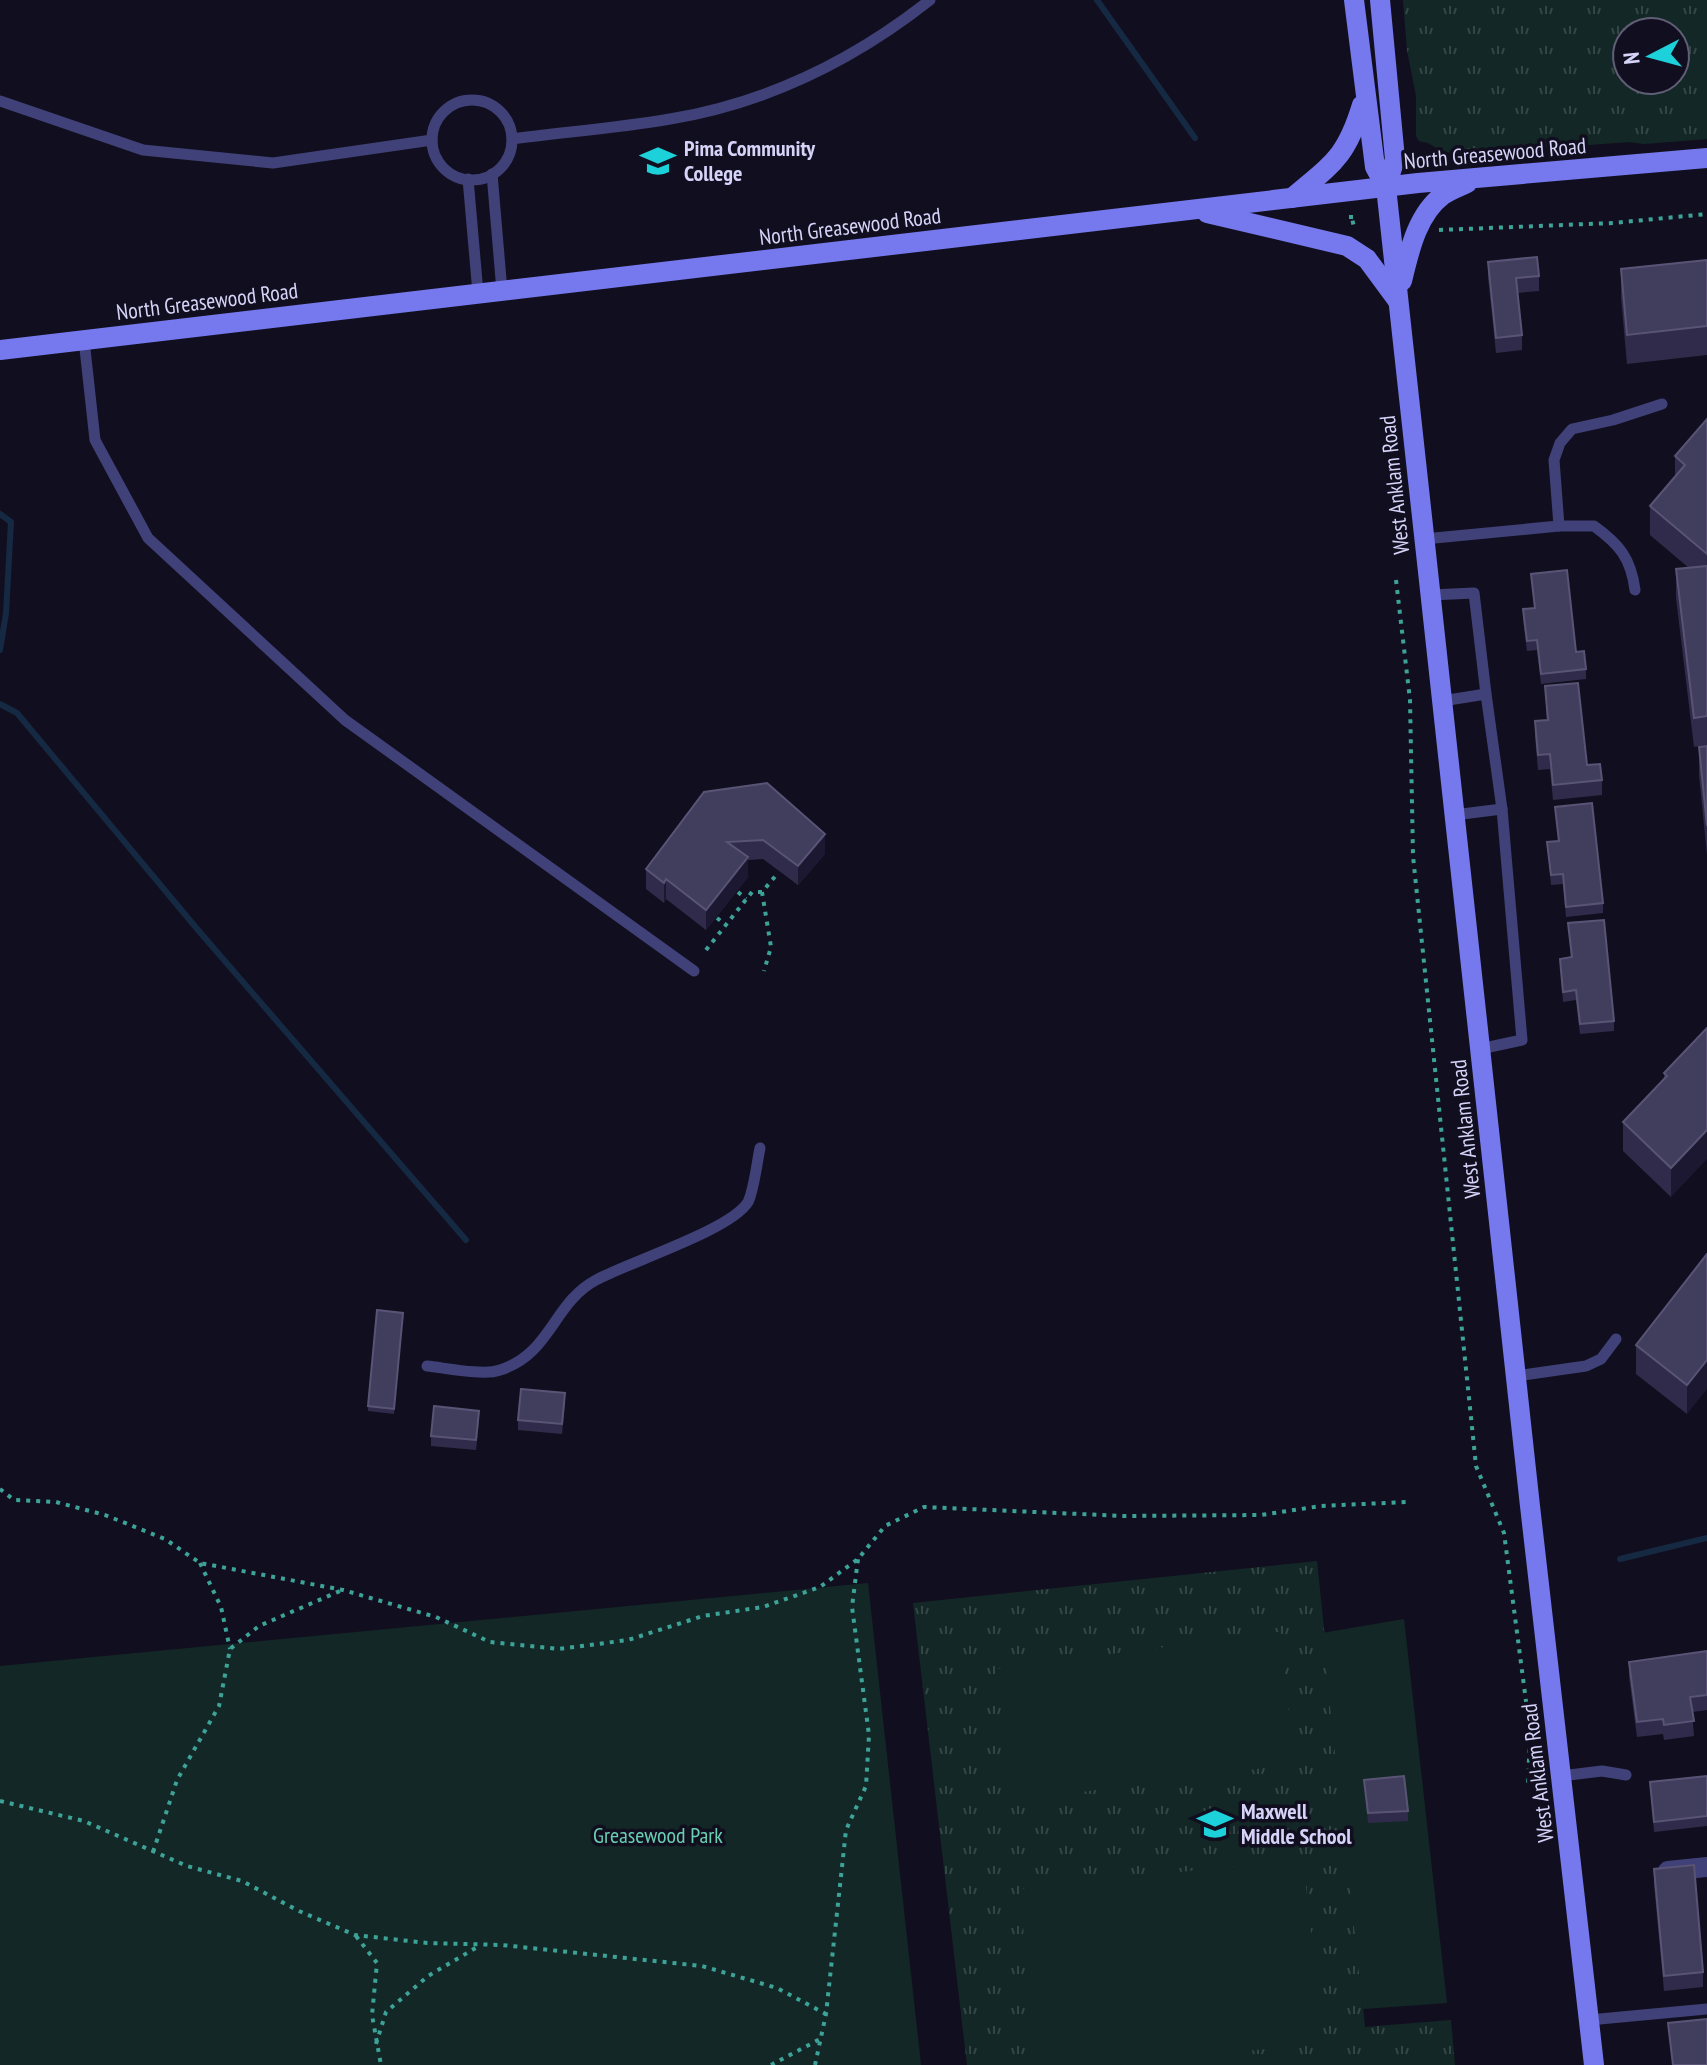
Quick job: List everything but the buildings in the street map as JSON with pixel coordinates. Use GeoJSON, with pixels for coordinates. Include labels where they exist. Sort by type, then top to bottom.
{"type":"FeatureCollection","features":[{"type":"Feature","properties":{"kind":"main road","name":"West Anklam Road"},"geometry":{"type":"LineString","coordinates":[[1354,0],[1375,167],[1386,187],[1594,2065]]}},
{"type":"Feature","properties":{"kind":"main road","name":"West Anklam Road"},"geometry":{"type":"LineString","coordinates":[[1380,0],[1395,159],[1386,187]]}},
{"type":"Feature","properties":{"kind":"main road"},"geometry":{"type":"LineString","coordinates":[[1292,198],[1347,147],[1364,98]]}},
{"type":"Feature","properties":{"kind":"main road","name":"North Greasewood Road"},"geometry":{"type":"LineString","coordinates":[[0,350],[1386,187],[1707,158]]}},
{"type":"Feature","properties":{"kind":"main road"},"geometry":{"type":"LineString","coordinates":[[1398,301],[1409,253],[1425,215],[1443,195],[1478,178]]}},
{"type":"Feature","properties":{"kind":"main road"},"geometry":{"type":"LineString","coordinates":[[1191,210],[1347,246],[1367,259],[1398,301]]}},
{"type":"Feature","properties":{"kind":"street"},"geometry":{"type":"LineString","coordinates":[[1668,1871],[1707,1867]]}},
{"type":"Feature","properties":{"kind":"lane"},"geometry":{"type":"LineString","coordinates":[[512,139],[672,119],[728,106],[839,63],[892,30],[930,0]]}},
{"type":"Feature","properties":{"kind":"lane"},"geometry":{"type":"LineString","coordinates":[[471,99],[495,107],[510,127],[512,139],[506,159],[492,174],[468,179],[457,177],[439,162],[432,140],[434,128],[448,108],[471,99]]}},
{"type":"Feature","properties":{"kind":"lane"},"geometry":{"type":"LineString","coordinates":[[0,101],[143,150],[273,163],[432,140]]}},
{"type":"Feature","properties":{"kind":"lane"},"geometry":{"type":"LineString","coordinates":[[492,174],[502,291]]}},
{"type":"Feature","properties":{"kind":"lane"},"geometry":{"type":"LineString","coordinates":[[468,179],[478,293]]}},
{"type":"Feature","properties":{"kind":"lane"},"geometry":{"type":"LineString","coordinates":[[84,340],[95,440],[148,538],[345,720],[694,971]]}},
{"type":"Feature","properties":{"kind":"lane"},"geometry":{"type":"LineString","coordinates":[[1559,526],[1554,460],[1560,443],[1572,429],[1662,404]]}},
{"type":"Feature","properties":{"kind":"lane"},"geometry":{"type":"LineString","coordinates":[[1424,539],[1559,526],[1594,526],[1621,550],[1632,569],[1635,590]]}},
{"type":"Feature","properties":{"kind":"lane"},"geometry":{"type":"LineString","coordinates":[[1431,595],[1474,593],[1502,809],[1522,1040],[1480,1049]]}},
{"type":"Feature","properties":{"kind":"lane"},"geometry":{"type":"LineString","coordinates":[[1442,701],[1486,694]]}},
{"type":"Feature","properties":{"kind":"lane"},"geometry":{"type":"LineString","coordinates":[[1454,815],[1502,809]]}},
{"type":"Feature","properties":{"kind":"lane"},"geometry":{"type":"LineString","coordinates":[[427,1366],[497,1372],[524,1360],[543,1342],[557,1316],[592,1281],[724,1224],[748,1202],[760,1148]]}},
{"type":"Feature","properties":{"kind":"lane"},"geometry":{"type":"LineString","coordinates":[[1516,1376],[1586,1366],[1601,1359],[1616,1339]]}},
{"type":"Feature","properties":{"kind":"lane"},"geometry":{"type":"LineString","coordinates":[[1561,1776],[1602,1771],[1626,1775]]}},
{"type":"Feature","properties":{"kind":"lane"},"geometry":{"type":"LineString","coordinates":[[1589,2020],[1707,2009]]}},
{"type":"Feature","properties":{"kind":"path"},"geometry":{"type":"LineString","coordinates":[[1436,230],[1613,223],[1707,214]]}},
{"type":"Feature","properties":{"kind":"path"},"geometry":{"type":"LineString","coordinates":[[1351,223],[1360,221]]}},
{"type":"Feature","properties":{"kind":"path"},"geometry":{"type":"LineString","coordinates":[[1396,580],[1410,700],[1413,856],[1476,1466],[1504,1533],[1530,1732],[1528,1786]]}},
{"type":"Feature","properties":{"kind":"path"},"geometry":{"type":"LineString","coordinates":[[764,971],[771,947],[762,892],[778,873]]}},
{"type":"Feature","properties":{"kind":"path"},"geometry":{"type":"LineString","coordinates":[[738,892],[746,899]]}},
{"type":"Feature","properties":{"kind":"path"},"geometry":{"type":"LineString","coordinates":[[706,950],[752,892],[762,892]]}},
{"type":"Feature","properties":{"kind":"path"},"geometry":{"type":"LineString","coordinates":[[717,918],[726,925]]}},
{"type":"Feature","properties":{"kind":"path"},"geometry":{"type":"LineString","coordinates":[[0,1489],[14,1500],[56,1502],[105,1515],[165,1539],[200,1563],[343,1590],[436,1617],[490,1642],[559,1649],[628,1640],[703,1616],[763,1607],[820,1587],[858,1559],[885,1526],[924,1507],[1124,1516],[1261,1515],[1321,1506],[1406,1502]]}},
{"type":"Feature","properties":{"kind":"path"},"geometry":{"type":"LineString","coordinates":[[815,2065],[826,2014],[846,1830],[866,1786],[869,1735],[852,1607],[858,1559]]}},
{"type":"Feature","properties":{"kind":"path"},"geometry":{"type":"LineString","coordinates":[[153,1852],[177,1780],[219,1706],[230,1649],[221,1607],[200,1563]]}},
{"type":"Feature","properties":{"kind":"path"},"geometry":{"type":"LineString","coordinates":[[230,1649],[259,1626],[343,1590]]}},
{"type":"Feature","properties":{"kind":"path"},"geometry":{"type":"LineString","coordinates":[[0,1801],[84,1821],[187,1866],[242,1881],[299,1911],[355,1935],[702,1966],[777,1988],[826,2014]]}},
{"type":"Feature","properties":{"kind":"path"},"geometry":{"type":"LineString","coordinates":[[355,1935],[377,1963],[372,2015],[381,2065]]}},
{"type":"Feature","properties":{"kind":"path"},"geometry":{"type":"LineString","coordinates":[[376,2044],[386,2012],[428,1976],[481,1944]]}},
{"type":"Feature","properties":{"kind":"path"},"geometry":{"type":"LineString","coordinates":[[771,2065],[822,2038]]}},
{"type":"Feature","properties":{"kind":"green space"},"geometry":{"type":"Polygon","coordinates":[[[1403,0],[1707,0],[1707,139],[1466,154],[1443,152],[1419,141],[1416,136],[1416,96],[1407,50],[1403,0]]]}},
{"type":"Feature","properties":{"kind":"green space","name":"Maxwell Middle School"},"geometry":{"type":"Polygon","coordinates":[[[1317,1561],[1365,2027],[1451,2020],[1455,2065],[967,2065],[913,1603],[1317,1561]]]}},
{"type":"Feature","properties":{"kind":"green space","name":"Greasewood Park"},"geometry":{"type":"Polygon","coordinates":[[[868,1583],[921,2065],[0,2065],[0,1666],[868,1583]]]}},
{"type":"Feature","properties":{"kind":"green space"},"geometry":{"type":"Polygon","coordinates":[[[1404,1619],[1447,2003],[1363,2009],[1322,1633],[1404,1619]]]}},
{"type":"Feature","properties":{"kind":"green space"},"geometry":{"type":"Polygon","coordinates":[[[1279,1632],[1295,1764],[1013,1801],[996,1669],[1279,1632]]]}},
{"type":"Feature","properties":{"kind":"green space"},"geometry":{"type":"Polygon","coordinates":[[[1303,1859],[1323,2043],[1112,2065],[1038,2065],[1019,1889],[1303,1859]]]}},
{"type":"Feature","properties":{"kind":"waterway"},"geometry":{"type":"LineString","coordinates":[[1097,0],[1195,138]]}},
{"type":"Feature","properties":{"kind":"waterway"},"geometry":{"type":"LineString","coordinates":[[0,514],[11,522],[6,613],[0,650]]}},
{"type":"Feature","properties":{"kind":"waterway"},"geometry":{"type":"LineString","coordinates":[[0,704],[17,713],[198,930],[466,1240]]}},
{"type":"Feature","properties":{"kind":"waterway"},"geometry":{"type":"LineString","coordinates":[[1620,1559],[1707,1538]]}},
{"type":"Feature","properties":{"kind":"place","name":"Pima Community College"},"geometry":{"type":"Point","coordinates":[658,161]}},
{"type":"Feature","properties":{"kind":"place","name":"Maxwell Middle School"},"geometry":{"type":"Point","coordinates":[1215,1824]}}]}
